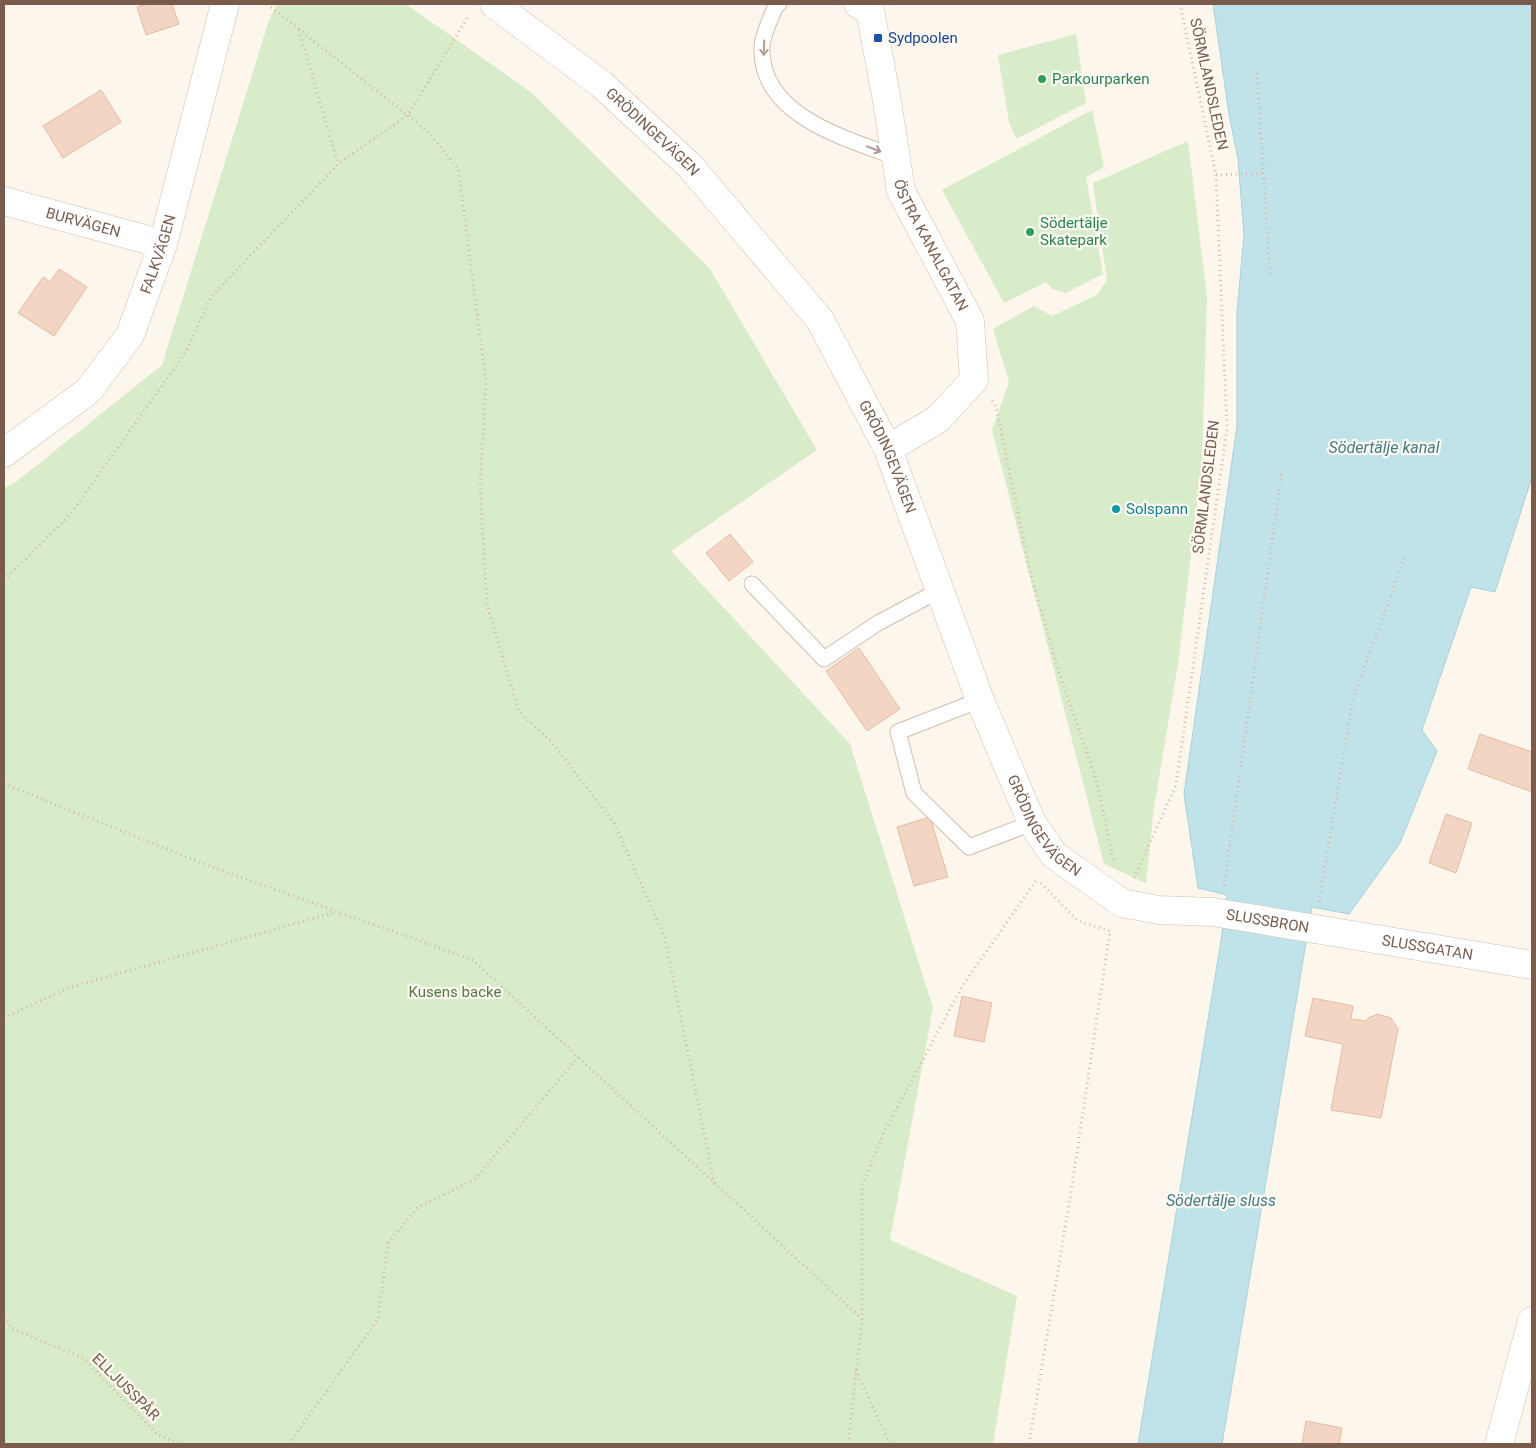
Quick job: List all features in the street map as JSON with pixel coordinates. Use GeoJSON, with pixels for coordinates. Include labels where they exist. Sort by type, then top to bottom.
{"type":"FeatureCollection","features":[{"type":"Feature","properties":{"kind":"street","name":"FALKVÄGEN"},"geometry":{"type":"LineString","coordinates":[[4,453],[88,391],[130,335],[164,244],[226,4]]}},
{"type":"Feature","properties":{"kind":"street","name":"ÖSTRA KANALGATAN"},"geometry":{"type":"LineString","coordinates":[[858,4],[870,12],[901,191],[970,320],[974,380]]}},
{"type":"Feature","properties":{"kind":"street","name":"GRÖDINGEVÄGEN"},"geometry":{"type":"LineString","coordinates":[[483,8],[601,84],[690,166],[820,320],[888,449],[980,700],[1032,823],[1054,855],[1122,903],[1159,910],[1218,902]]}},
{"type":"Feature","properties":{"kind":"street","name":"BURVÄGEN"},"geometry":{"type":"LineString","coordinates":[[4,201],[164,244]]}},
{"type":"Feature","properties":{"kind":"street"},"geometry":{"type":"LineString","coordinates":[[888,449],[938,419],[974,380]]}},
{"type":"Feature","properties":{"kind":"street","name":"SLUSSBRON"},"geometry":{"type":"LineString","coordinates":[[1218,902],[1321,919]]}},
{"type":"Feature","properties":{"kind":"street","name":"SLUSSGATAN"},"geometry":{"type":"LineString","coordinates":[[1321,919],[1532,965]]}},
{"type":"Feature","properties":{"kind":"street"},"geometry":{"type":"LineString","coordinates":[[1499,1444],[1532,1321]]}},
{"type":"Feature","properties":{"kind":"lane"},"geometry":{"type":"LineString","coordinates":[[780,4],[775,8],[762,46],[768,80],[793,110],[820,129],[896,158]]}},
{"type":"Feature","properties":{"kind":"lane"},"geometry":{"type":"LineString","coordinates":[[752,584],[824,659],[878,623],[940,590]]}},
{"type":"Feature","properties":{"kind":"lane"},"geometry":{"type":"LineString","coordinates":[[980,700],[898,732],[914,793],[969,847],[1032,823]]}},
{"type":"Feature","properties":{"kind":"path"},"geometry":{"type":"LineString","coordinates":[[267,4],[426,130],[458,168],[486,381],[480,486],[488,605],[519,712],[551,741],[614,823],[665,938],[714,1183]]}},
{"type":"Feature","properties":{"kind":"path","name":"SÖRMLANDSLEDEN"},"geometry":{"type":"LineString","coordinates":[[1122,903],[1176,785],[1227,429],[1216,175],[1180,4]]}},
{"type":"Feature","properties":{"kind":"path"},"geometry":{"type":"LineString","coordinates":[[4,580],[68,516],[186,352],[210,297],[338,164],[408,115],[483,8]]}},
{"type":"Feature","properties":{"kind":"path"},"geometry":{"type":"LineString","coordinates":[[298,29],[338,164]]}},
{"type":"Feature","properties":{"kind":"path"},"geometry":{"type":"LineString","coordinates":[[1258,73],[1270,276]]}},
{"type":"Feature","properties":{"kind":"path"},"geometry":{"type":"LineString","coordinates":[[1216,175],[1264,173]]}},
{"type":"Feature","properties":{"kind":"path"},"geometry":{"type":"LineString","coordinates":[[974,380],[996,406],[1030,572],[1058,669],[1096,779],[1122,903]]}},
{"type":"Feature","properties":{"kind":"path"},"geometry":{"type":"LineString","coordinates":[[1218,902],[1282,471]]}},
{"type":"Feature","properties":{"kind":"path"},"geometry":{"type":"LineString","coordinates":[[1321,919],[1353,698],[1405,557]]}},
{"type":"Feature","properties":{"kind":"path"},"geometry":{"type":"LineString","coordinates":[[4,784],[212,867],[473,960],[862,1318]]}},
{"type":"Feature","properties":{"kind":"path"},"geometry":{"type":"LineString","coordinates":[[848,1444],[862,1318],[862,1185],[886,1128],[963,985],[1054,855]]}},
{"type":"Feature","properties":{"kind":"path"},"geometry":{"type":"LineString","coordinates":[[1029,1444],[1072,1186],[1110,931],[1078,921],[1037,879]]}},
{"type":"Feature","properties":{"kind":"path"},"geometry":{"type":"LineString","coordinates":[[4,1018],[68,988],[336,912]]}},
{"type":"Feature","properties":{"kind":"path"},"geometry":{"type":"LineString","coordinates":[[289,1444],[378,1319],[388,1243],[418,1207],[474,1180],[578,1057]]}},
{"type":"Feature","properties":{"kind":"path","name":"ELLJUSSPÅR"},"geometry":{"type":"LineString","coordinates":[[4,1317],[11,1328],[82,1358],[158,1435],[181,1444]]}},
{"type":"Feature","properties":{"kind":"path"},"geometry":{"type":"LineString","coordinates":[[856,1368],[890,1444]]}},
{"type":"Feature","properties":{"kind":"green space","name":"Kusens backe"},"geometry":{"type":"Polygon","coordinates":[[[277,4],[406,4],[532,93],[710,269],[817,450],[671,551],[850,744],[933,1008],[890,1240],[1017,1296],[993,1444],[4,1444],[4,488],[16,482],[162,365],[269,20],[277,4]]]}},
{"type":"Feature","properties":{"kind":"green space","name":"Parkourparken"},"geometry":{"type":"Polygon","coordinates":[[[1076,34],[1086,103],[1016,139],[1009,122],[998,55],[1076,34]]]}},
{"type":"Feature","properties":{"kind":"green space","name":"Södertälje Skatepark"},"geometry":{"type":"Polygon","coordinates":[[[1092,110],[1104,167],[1086,177],[1103,274],[1066,293],[1053,289],[1046,282],[1004,303],[942,190],[1092,110]]]}},
{"type":"Feature","properties":{"kind":"green space"},"geometry":{"type":"Polygon","coordinates":[[[1188,141],[1207,297],[1202,463],[1178,664],[1154,807],[1146,883],[1104,864],[992,430],[1009,382],[993,329],[1034,306],[1052,316],[1097,295],[1107,280],[1093,183],[1188,141]]]}},
{"type":"Feature","properties":{"kind":"water","name":"Södertälje kanal"},"geometry":{"type":"Polygon","coordinates":[[[1213,4],[1532,4],[1532,477],[1495,592],[1471,587],[1422,730],[1437,751],[1400,843],[1349,914],[1312,907],[1222,1444],[1138,1444],[1227,895],[1198,888],[1184,794],[1237,426],[1237,312],[1244,235],[1238,159],[1229,114],[1213,4]]]}},
{"type":"Feature","properties":{"kind":"building"},"geometry":{"type":"Polygon","coordinates":[[[147,4],[172,4],[179,24],[146,35],[137,7],[147,4]]]}},
{"type":"Feature","properties":{"kind":"building"},"geometry":{"type":"Polygon","coordinates":[[[101,90],[121,122],[63,158],[43,126],[101,90]]]}},
{"type":"Feature","properties":{"kind":"building"},"geometry":{"type":"Polygon","coordinates":[[[59,269],[87,287],[54,336],[18,313],[43,277],[50,282],[59,269]]]}},
{"type":"Feature","properties":{"kind":"building"},"geometry":{"type":"Polygon","coordinates":[[[730,534],[753,562],[729,581],[706,553],[730,534]]]}},
{"type":"Feature","properties":{"kind":"building"},"geometry":{"type":"Polygon","coordinates":[[[859,648],[900,709],[867,731],[826,671],[859,648]]]}},
{"type":"Feature","properties":{"kind":"building"},"geometry":{"type":"Polygon","coordinates":[[[1480,734],[1532,752],[1532,792],[1468,769],[1480,734]]]}},
{"type":"Feature","properties":{"kind":"building"},"geometry":{"type":"Polygon","coordinates":[[[1446,814],[1472,823],[1456,873],[1429,863],[1446,814]]]}},
{"type":"Feature","properties":{"kind":"building"},"geometry":{"type":"Polygon","coordinates":[[[930,817],[948,877],[914,886],[897,827],[930,817]]]}},
{"type":"Feature","properties":{"kind":"building"},"geometry":{"type":"Polygon","coordinates":[[[962,996],[992,1003],[984,1042],[954,1036],[962,996]]]}},
{"type":"Feature","properties":{"kind":"building"},"geometry":{"type":"Polygon","coordinates":[[[1313,998],[1353,1006],[1351,1019],[1366,1021],[1368,1018],[1378,1014],[1391,1018],[1398,1029],[1381,1118],[1331,1110],[1343,1044],[1305,1036],[1313,998]]]}},
{"type":"Feature","properties":{"kind":"building"},"geometry":{"type":"Polygon","coordinates":[[[1306,1421],[1342,1428],[1339,1444],[1302,1444],[1306,1421]]]}},
{"type":"Feature","properties":{"kind":"place","name":"Sydpoolen"},"geometry":{"type":"Point","coordinates":[878,38]}},
{"type":"Feature","properties":{"kind":"place","name":"Parkourparken"},"geometry":{"type":"Point","coordinates":[1042,79]}},
{"type":"Feature","properties":{"kind":"place","name":"Södertälje Skatepark"},"geometry":{"type":"Point","coordinates":[1030,232]}},
{"type":"Feature","properties":{"kind":"place","name":"Solspann"},"geometry":{"type":"Point","coordinates":[1116,509]}},
{"type":"Feature","properties":{"kind":"water label","name":"Södertälje sluss"},"geometry":{"type":"Point","coordinates":[1221,1200]}}]}
